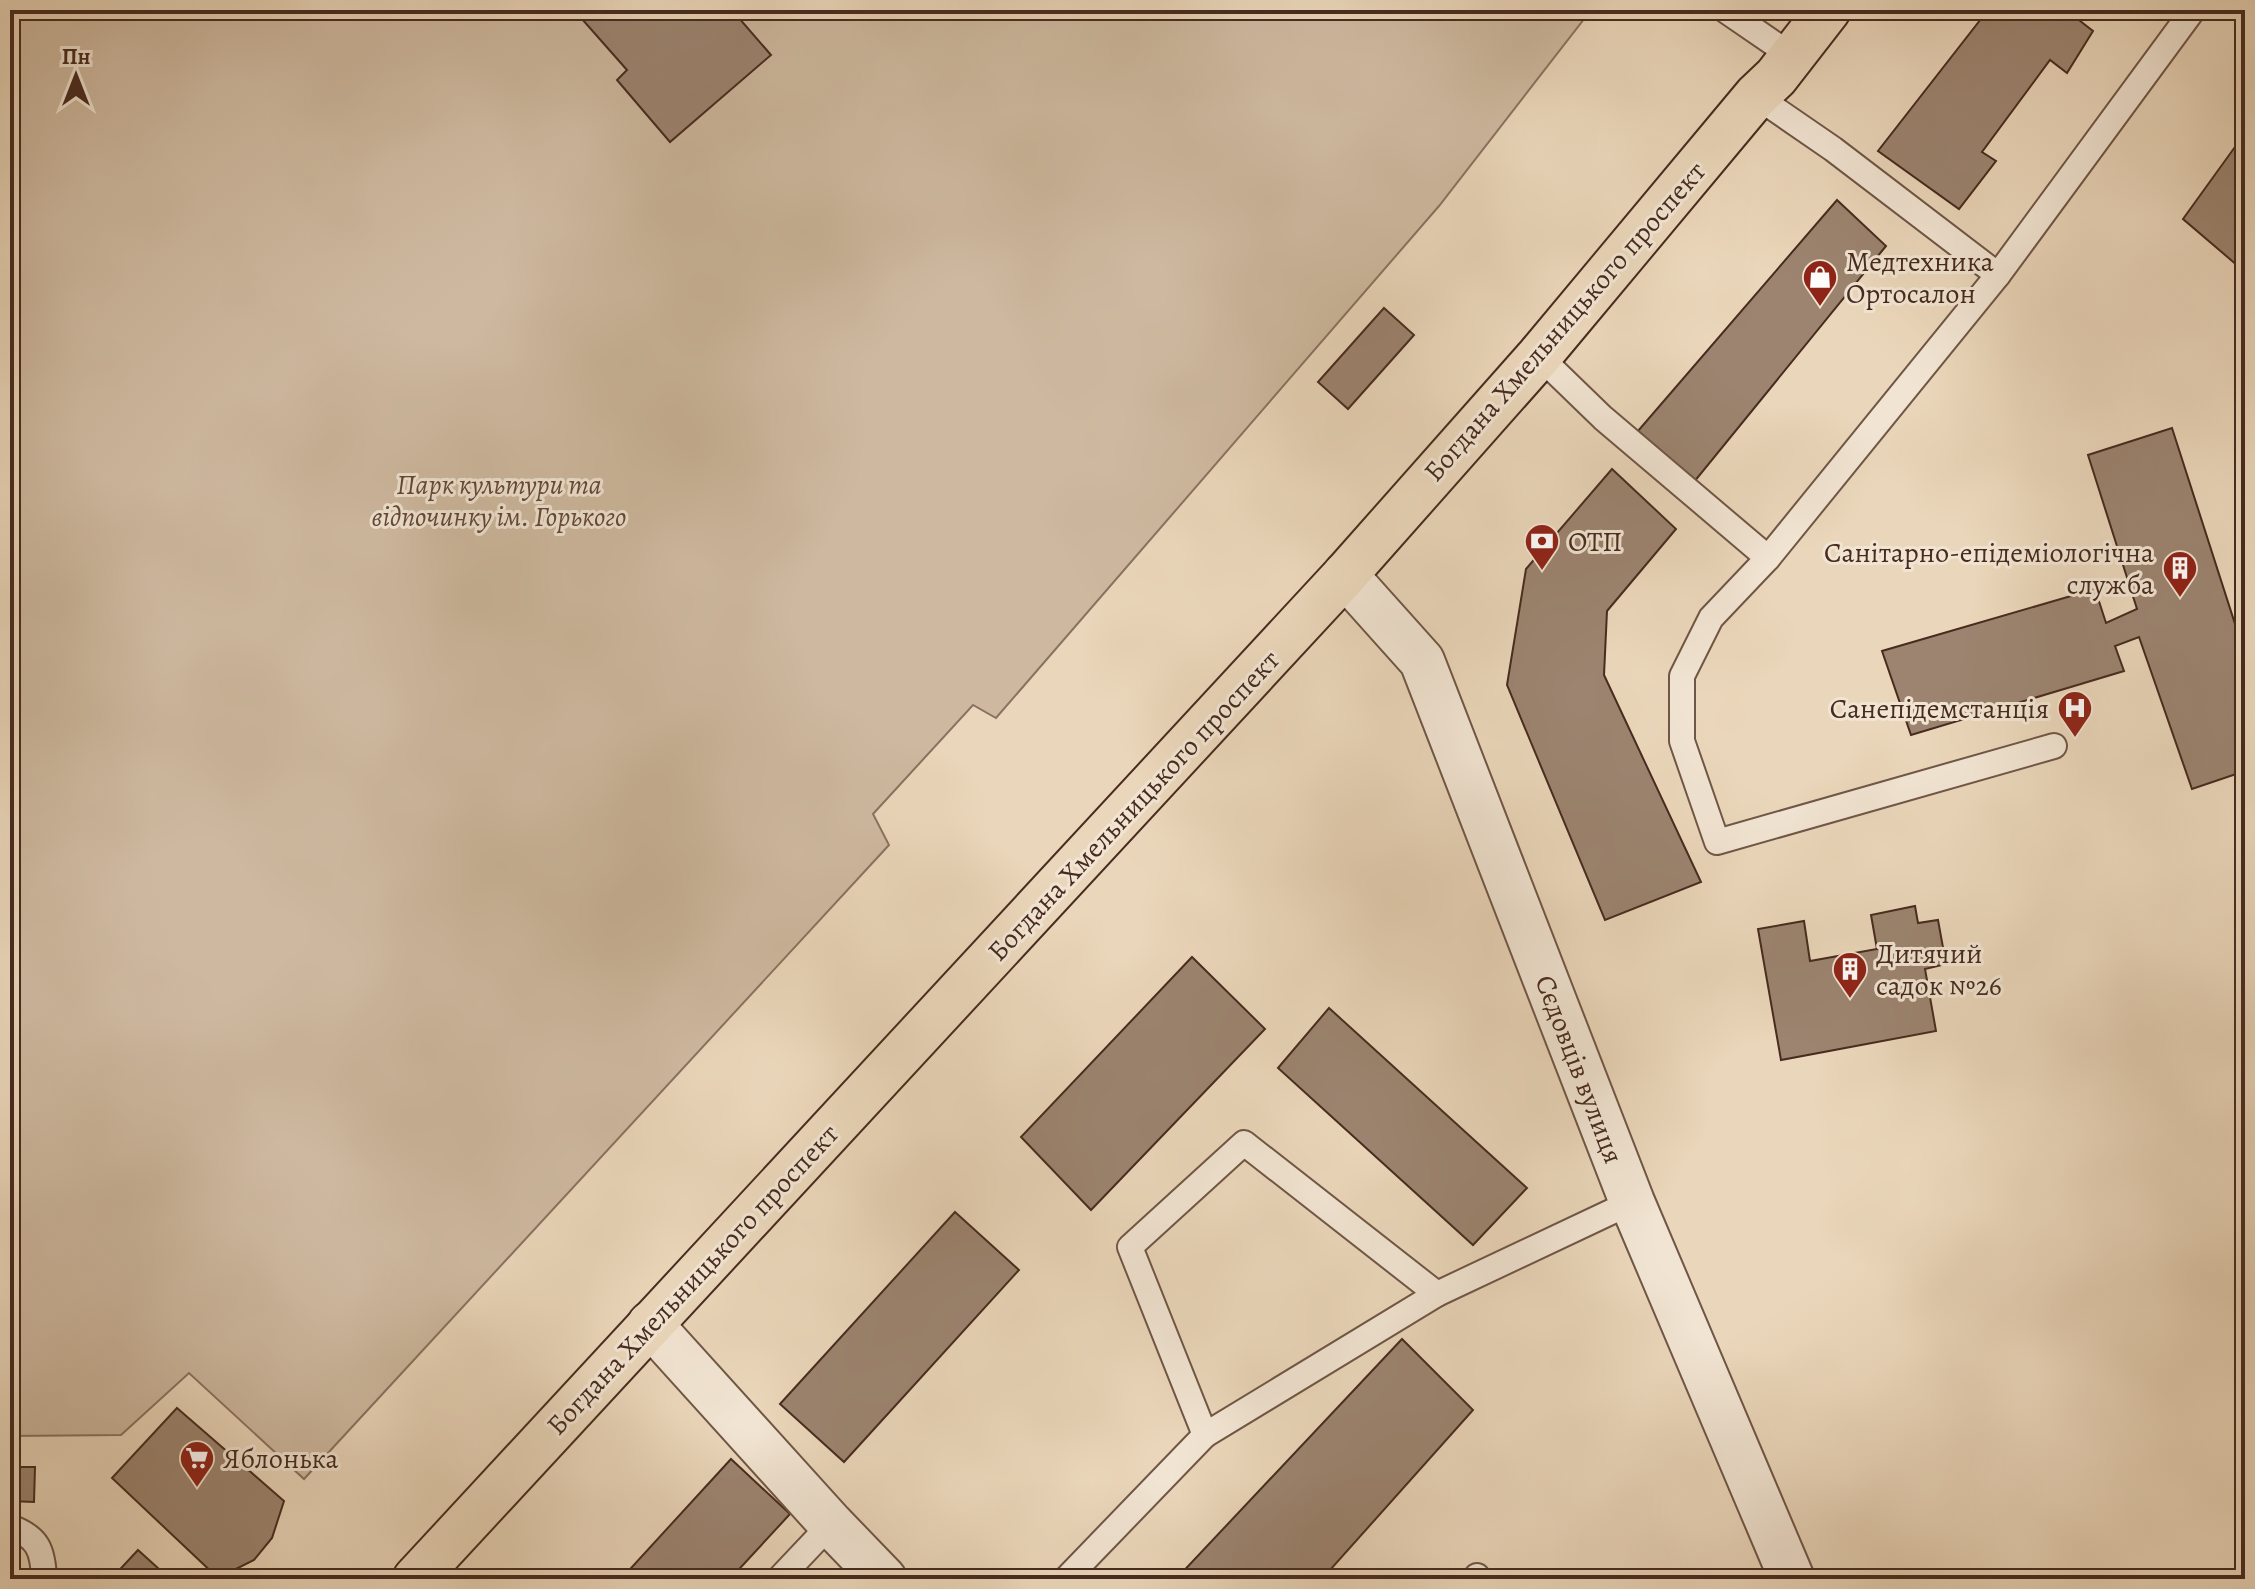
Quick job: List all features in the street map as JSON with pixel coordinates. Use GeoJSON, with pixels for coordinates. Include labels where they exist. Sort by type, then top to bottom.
{"type":"FeatureCollection","features":[{"type":"Feature","properties":{"kind":"highway","name":"Богдана Хмельницького проспект"},"geometry":{"type":"LineString","coordinates":[[415,1579],[1345,575],[1539,356],[1756,96],[1776,77],[1828,10]]}},
{"type":"Feature","properties":{"kind":"street","name":"Сєдовців вулиця"},"geometry":{"type":"LineString","coordinates":[[1345,575],[1422,661],[1632,1202],[1792,1579]]}},
{"type":"Feature","properties":{"kind":"street"},"geometry":{"type":"LineString","coordinates":[[650,1324],[884,1579]]}},
{"type":"Feature","properties":{"kind":"lane"},"geometry":{"type":"LineString","coordinates":[[1725,10],[1792,56]]}},
{"type":"Feature","properties":{"kind":"lane"},"geometry":{"type":"LineString","coordinates":[[2054,746],[1717,842],[1682,741],[1682,676],[1711,618],[1768,558],[1998,275],[2193,10]]}},
{"type":"Feature","properties":{"kind":"lane"},"geometry":{"type":"LineString","coordinates":[[1756,96],[1833,149],[1998,275]]}},
{"type":"Feature","properties":{"kind":"lane"},"geometry":{"type":"LineString","coordinates":[[1539,356],[1603,418],[1768,558]]}},
{"type":"Feature","properties":{"kind":"lane"},"geometry":{"type":"LineString","coordinates":[[1205,1435],[1130,1247],[1244,1143],[1437,1294]]}},
{"type":"Feature","properties":{"kind":"lane"},"geometry":{"type":"LineString","coordinates":[[1066,1579],[1205,1435],[1437,1294],[1632,1202]]}},
{"type":"Feature","properties":{"kind":"lane"},"geometry":{"type":"LineString","coordinates":[[779,1579],[831,1524]]}},
{"type":"Feature","properties":{"kind":"lane"},"geometry":{"type":"LineString","coordinates":[[10,1527],[26,1533],[43,1554],[44,1579]]}},
{"type":"Feature","properties":{"kind":"green space","name":"Парк культури та відпочинку ім. Горького"},"geometry":{"type":"Polygon","coordinates":[[[10,10],[1591,10],[1439,206],[996,718],[973,705],[873,814],[889,845],[304,1479],[189,1373],[121,1435],[10,1436],[10,10]]]}},
{"type":"Feature","properties":{"kind":"building"},"geometry":{"type":"Polygon","coordinates":[[[574,10],[732,10],[771,55],[670,142],[617,80],[627,70],[574,10]]]}},
{"type":"Feature","properties":{"kind":"building"},"geometry":{"type":"Polygon","coordinates":[[[1988,10],[2066,10],[2093,31],[2067,73],[2050,60],[1982,152],[1996,161],[1959,209],[1878,151],[1988,10]]]}},
{"type":"Feature","properties":{"kind":"building"},"geometry":{"type":"Polygon","coordinates":[[[2245,133],[2245,272],[2183,219],[2245,133]]]}},
{"type":"Feature","properties":{"kind":"building"},"geometry":{"type":"Polygon","coordinates":[[[1837,200],[1886,246],[1694,482],[1638,431],[1837,200]]]}},
{"type":"Feature","properties":{"kind":"building"},"geometry":{"type":"Polygon","coordinates":[[[1384,308],[1414,335],[1348,409],[1318,382],[1384,308]]]}},
{"type":"Feature","properties":{"kind":"building","name":"Санітарно-епідеміологічна служба"},"geometry":{"type":"Polygon","coordinates":[[[2172,428],[2245,655],[2245,771],[2192,789],[2139,637],[2115,646],[2124,671],[1911,735],[1882,651],[2095,589],[2106,623],[2137,609],[2088,455],[2172,428]]]}},
{"type":"Feature","properties":{"kind":"building"},"geometry":{"type":"Polygon","coordinates":[[[1612,469],[1676,529],[1607,611],[1604,675],[1701,882],[1605,920],[1507,685],[1526,569],[1612,469]]]}},
{"type":"Feature","properties":{"kind":"building","name":"Дитячий садок №26"},"geometry":{"type":"Polygon","coordinates":[[[1915,906],[1918,923],[1938,920],[1946,964],[1925,969],[1936,1031],[1781,1060],[1758,929],[1804,921],[1810,961],[1877,949],[1871,915],[1915,906]]]}},
{"type":"Feature","properties":{"kind":"building"},"geometry":{"type":"Polygon","coordinates":[[[1192,957],[1265,1029],[1091,1210],[1021,1137],[1192,957]]]}},
{"type":"Feature","properties":{"kind":"building"},"geometry":{"type":"Polygon","coordinates":[[[1329,1008],[1527,1188],[1473,1245],[1278,1068],[1329,1008]]]}},
{"type":"Feature","properties":{"kind":"building"},"geometry":{"type":"Polygon","coordinates":[[[955,1212],[1019,1270],[844,1462],[780,1404],[955,1212]]]}},
{"type":"Feature","properties":{"kind":"building"},"geometry":{"type":"Polygon","coordinates":[[[1402,1339],[1473,1410],[1322,1579],[1176,1579],[1402,1339]]]}},
{"type":"Feature","properties":{"kind":"building","name":"Яблонька"},"geometry":{"type":"Polygon","coordinates":[[[177,1408],[284,1501],[272,1538],[254,1560],[218,1578],[112,1478],[177,1408]]]}},
{"type":"Feature","properties":{"kind":"building"},"geometry":{"type":"Polygon","coordinates":[[[731,1459],[790,1514],[730,1579],[621,1579],[731,1459]]]}},
{"type":"Feature","properties":{"kind":"building"},"geometry":{"type":"Polygon","coordinates":[[[10,1467],[35,1467],[34,1502],[10,1501],[10,1467]]]}},
{"type":"Feature","properties":{"kind":"building"},"geometry":{"type":"Polygon","coordinates":[[[138,1550],[170,1579],[111,1579],[138,1550]]]}},
{"type":"Feature","properties":{"kind":"place","name":"Медтехника Ортосалон"},"geometry":{"type":"Point","coordinates":[1820,308]}},
{"type":"Feature","properties":{"kind":"place","name":"ОТП"},"geometry":{"type":"Point","coordinates":[1542,572]}},
{"type":"Feature","properties":{"kind":"place","name":"Санітарно-епідеміологічна служба"},"geometry":{"type":"Point","coordinates":[2180,599]}},
{"type":"Feature","properties":{"kind":"place","name":"Санепідемстанція"},"geometry":{"type":"Point","coordinates":[2075,739]}},
{"type":"Feature","properties":{"kind":"place","name":"Дитячий садок №26"},"geometry":{"type":"Point","coordinates":[1850,1000]}},
{"type":"Feature","properties":{"kind":"place","name":"Яблонька"},"geometry":{"type":"Point","coordinates":[197,1489]}}]}
